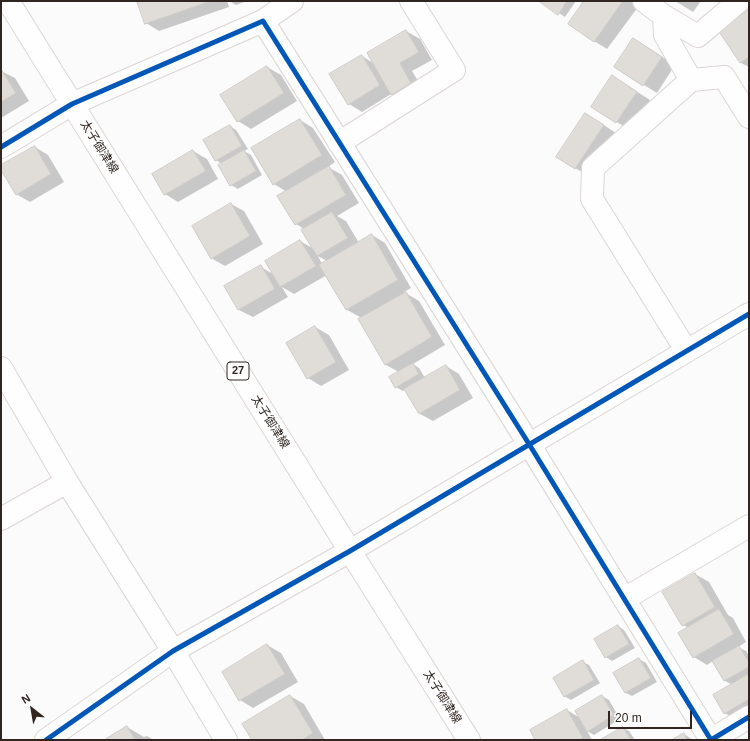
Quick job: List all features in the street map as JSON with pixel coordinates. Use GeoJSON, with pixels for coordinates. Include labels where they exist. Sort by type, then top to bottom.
{"type":"FeatureCollection","features":[{"type":"Feature","properties":{"kind":"street","name":"太子御津線"},"geometry":{"type":"LineString","coordinates":[[8,1],[469,740]]}},
{"type":"Feature","properties":{"kind":"street"},"geometry":{"type":"LineString","coordinates":[[1,147],[72,104],[263,21],[292,1]]}},
{"type":"Feature","properties":{"kind":"street"},"geometry":{"type":"LineString","coordinates":[[339,143],[454,70],[411,1]]}},
{"type":"Feature","properties":{"kind":"street"},"geometry":{"type":"LineString","coordinates":[[644,1],[664,16],[698,36],[738,1]]}},
{"type":"Feature","properties":{"kind":"street"},"geometry":{"type":"LineString","coordinates":[[664,16],[665,35],[690,80]]}},
{"type":"Feature","properties":{"kind":"street"},"geometry":{"type":"LineString","coordinates":[[263,21],[529,444],[711,740],[749,717]]}},
{"type":"Feature","properties":{"kind":"street"},"geometry":{"type":"LineString","coordinates":[[686,350],[592,198],[594,168],[690,80],[724,77],[749,118]]}},
{"type":"Feature","properties":{"kind":"street"},"geometry":{"type":"LineString","coordinates":[[46,740],[173,652],[350,551],[686,350],[749,314]]}},
{"type":"Feature","properties":{"kind":"street"},"geometry":{"type":"LineString","coordinates":[[1,368],[67,482],[226,740]]}},
{"type":"Feature","properties":{"kind":"street"},"geometry":{"type":"LineString","coordinates":[[1,519],[67,482]]}},
{"type":"Feature","properties":{"kind":"street"},"geometry":{"type":"LineString","coordinates":[[624,599],[749,526]]}},
{"type":"Feature","properties":{"kind":"building"},"geometry":{"type":"Polygon","coordinates":[[[137,1],[211,1],[145,24],[137,1]]]}},
{"type":"Feature","properties":{"kind":"building"},"geometry":{"type":"Polygon","coordinates":[[[539,1],[567,1],[558,15],[539,1]]]}},
{"type":"Feature","properties":{"kind":"building"},"geometry":{"type":"Polygon","coordinates":[[[584,1],[623,1],[594,42],[568,24],[584,1]]]}},
{"type":"Feature","properties":{"kind":"building"},"geometry":{"type":"Polygon","coordinates":[[[749,10],[749,57],[740,63],[718,30],[749,10]]]}},
{"type":"Feature","properties":{"kind":"building"},"geometry":{"type":"Polygon","coordinates":[[[406,30],[419,52],[400,63],[411,83],[391,95],[367,53],[406,30]]]}},
{"type":"Feature","properties":{"kind":"building"},"geometry":{"type":"Polygon","coordinates":[[[633,38],[662,57],[643,86],[614,67],[633,38]]]}},
{"type":"Feature","properties":{"kind":"building"},"geometry":{"type":"Polygon","coordinates":[[[362,55],[380,85],[348,105],[329,74],[362,55]]]}},
{"type":"Feature","properties":{"kind":"building"},"geometry":{"type":"Polygon","coordinates":[[[267,66],[284,93],[237,122],[220,95],[267,66]]]}},
{"type":"Feature","properties":{"kind":"building"},"geometry":{"type":"Polygon","coordinates":[[[1,69],[16,93],[1,102],[1,69]]]}},
{"type":"Feature","properties":{"kind":"building"},"geometry":{"type":"Polygon","coordinates":[[[612,75],[637,92],[616,123],[591,107],[612,75]]]}},
{"type":"Feature","properties":{"kind":"building"},"geometry":{"type":"Polygon","coordinates":[[[585,113],[604,125],[575,169],[556,157],[585,113]]]}},
{"type":"Feature","properties":{"kind":"building"},"geometry":{"type":"Polygon","coordinates":[[[300,119],[322,155],[273,185],[251,148],[300,119]]]}},
{"type":"Feature","properties":{"kind":"building"},"geometry":{"type":"Polygon","coordinates":[[[230,125],[242,146],[215,161],[203,140],[230,125]]]}},
{"type":"Feature","properties":{"kind":"building"},"geometry":{"type":"Polygon","coordinates":[[[35,146],[51,174],[16,195],[1,170],[1,165],[35,146]]]}},
{"type":"Feature","properties":{"kind":"building"},"geometry":{"type":"Polygon","coordinates":[[[193,150],[206,171],[164,195],[152,174],[193,150]]]}},
{"type":"Feature","properties":{"kind":"building"},"geometry":{"type":"Polygon","coordinates":[[[244,150],[256,171],[230,186],[218,165],[244,150]]]}},
{"type":"Feature","properties":{"kind":"building"},"geometry":{"type":"Polygon","coordinates":[[[329,166],[346,195],[295,225],[277,196],[329,166]]]}},
{"type":"Feature","properties":{"kind":"building"},"geometry":{"type":"Polygon","coordinates":[[[231,203],[250,236],[211,259],[192,226],[231,203]]]}},
{"type":"Feature","properties":{"kind":"building"},"geometry":{"type":"Polygon","coordinates":[[[332,212],[348,238],[317,256],[301,230],[332,212]]]}},
{"type":"Feature","properties":{"kind":"building"},"geometry":{"type":"Polygon","coordinates":[[[372,234],[398,280],[346,310],[319,265],[372,234]]]}},
{"type":"Feature","properties":{"kind":"building"},"geometry":{"type":"Polygon","coordinates":[[[300,240],[316,266],[280,287],[265,261],[300,240]]]}},
{"type":"Feature","properties":{"kind":"building"},"geometry":{"type":"Polygon","coordinates":[[[261,265],[275,289],[238,310],[224,286],[261,265]]]}},
{"type":"Feature","properties":{"kind":"building"},"geometry":{"type":"Polygon","coordinates":[[[406,292],[432,337],[385,365],[358,319],[406,292]]]}},
{"type":"Feature","properties":{"kind":"building"},"geometry":{"type":"Polygon","coordinates":[[[315,326],[336,362],[307,379],[286,343],[315,326]]]}},
{"type":"Feature","properties":{"kind":"building"},"geometry":{"type":"Polygon","coordinates":[[[413,363],[419,374],[395,388],[389,377],[413,363]]]}},
{"type":"Feature","properties":{"kind":"building"},"geometry":{"type":"Polygon","coordinates":[[[446,365],[460,390],[419,414],[404,389],[446,365]]]}},
{"type":"Feature","properties":{"kind":"building"},"geometry":{"type":"Polygon","coordinates":[[[695,573],[715,607],[682,626],[662,592],[695,573]]]}},
{"type":"Feature","properties":{"kind":"building"},"geometry":{"type":"Polygon","coordinates":[[[719,609],[734,634],[693,658],[678,633],[719,609]]]}},
{"type":"Feature","properties":{"kind":"building"},"geometry":{"type":"Polygon","coordinates":[[[618,625],[629,644],[605,658],[594,639],[618,625]]]}},
{"type":"Feature","properties":{"kind":"building"},"geometry":{"type":"Polygon","coordinates":[[[267,644],[285,674],[239,701],[222,672],[267,644]]]}},
{"type":"Feature","properties":{"kind":"building"},"geometry":{"type":"Polygon","coordinates":[[[739,646],[749,662],[749,667],[724,681],[712,661],[739,646]]]}},
{"type":"Feature","properties":{"kind":"building"},"geometry":{"type":"Polygon","coordinates":[[[639,658],[651,678],[625,693],[613,673],[639,658]]]}},
{"type":"Feature","properties":{"kind":"building"},"geometry":{"type":"Polygon","coordinates":[[[583,660],[594,680],[564,697],[553,678],[583,660]]]}},
{"type":"Feature","properties":{"kind":"building"},"geometry":{"type":"Polygon","coordinates":[[[747,675],[749,678],[749,699],[724,714],[713,695],[747,675]]]}},
{"type":"Feature","properties":{"kind":"building"},"geometry":{"type":"Polygon","coordinates":[[[290,695],[313,733],[302,740],[252,740],[242,724],[290,695]]]}},
{"type":"Feature","properties":{"kind":"building"},"geometry":{"type":"Polygon","coordinates":[[[602,695],[614,715],[587,732],[575,711],[602,695]]]}},
{"type":"Feature","properties":{"kind":"building"},"geometry":{"type":"Polygon","coordinates":[[[567,709],[583,738],[580,740],[535,740],[530,730],[567,709]]]}},
{"type":"Feature","properties":{"kind":"building"},"geometry":{"type":"Polygon","coordinates":[[[127,726],[135,740],[106,740],[106,739],[127,726]]]}},
{"type":"Feature","properties":{"kind":"building"},"geometry":{"type":"Polygon","coordinates":[[[623,727],[631,740],[600,740],[623,727]]]}},
{"type":"Feature","properties":{"kind":"building"},"geometry":{"type":"Polygon","coordinates":[[[684,733],[687,740],[672,740],[684,733]]]}},
{"type":"Feature","properties":{"kind":"cycle path"},"geometry":{"type":"LineString","coordinates":[[1,147],[72,104],[263,21],[529,444],[711,740],[749,717]]}},
{"type":"Feature","properties":{"kind":"cycle path"},"geometry":{"type":"LineString","coordinates":[[46,740],[173,651],[350,551],[749,314]]}}]}
